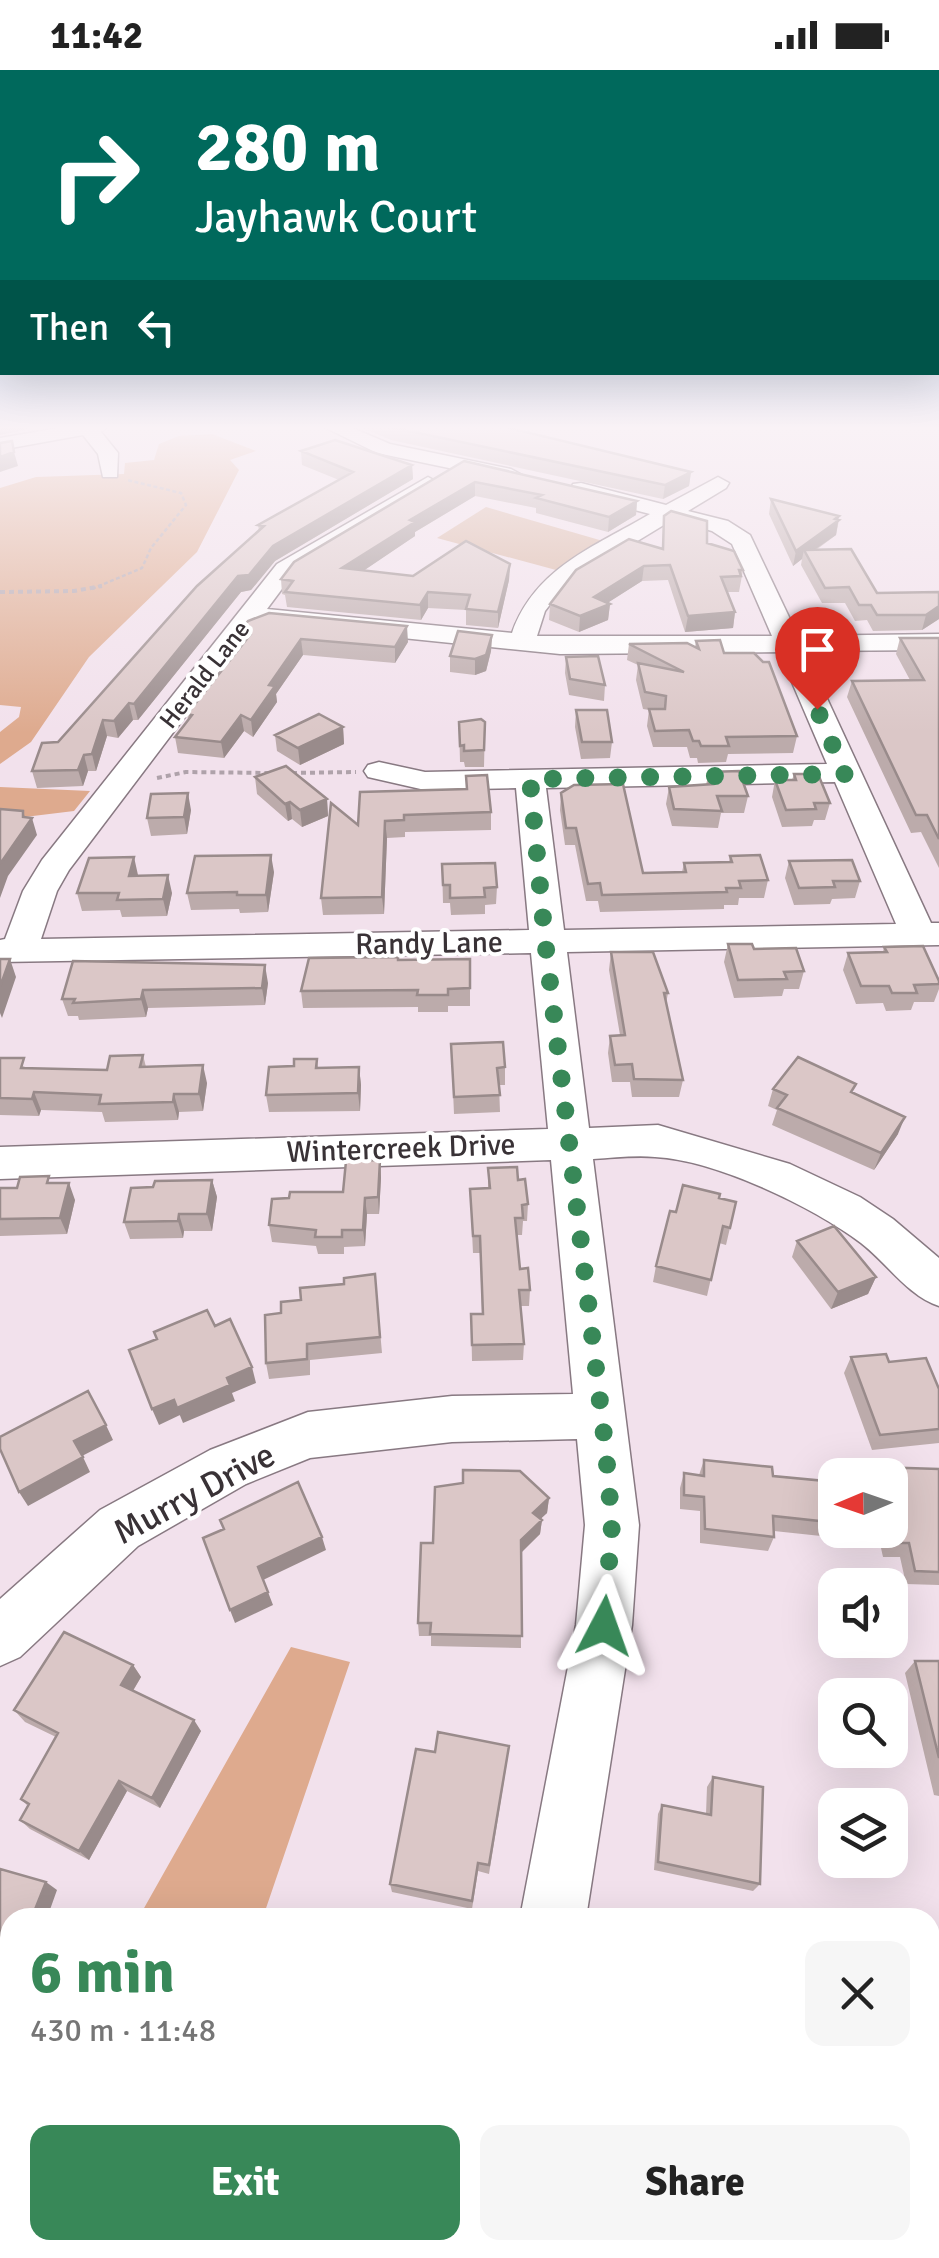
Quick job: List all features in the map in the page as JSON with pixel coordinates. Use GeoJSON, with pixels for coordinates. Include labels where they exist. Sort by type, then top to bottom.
{"type":"FeatureCollection","features":[{"type":"Feature","properties":{"kind":"street","name":"Herald Lane"},"geometry":{"type":"LineString","coordinates":[[10,951],[40,891],[122,778],[251,614],[296,560],[349,529]]}},
{"type":"Feature","properties":{"kind":"street"},"geometry":{"type":"LineString","coordinates":[[522,643],[533,610],[556,580],[641,529]]}},
{"type":"Feature","properties":{"kind":"street"},"geometry":{"type":"LineString","coordinates":[[725,529],[742,540],[845,774],[928,934]]}},
{"type":"Feature","properties":{"kind":"street"},"geometry":{"type":"LineString","coordinates":[[251,614],[589,647],[939,642]]}},
{"type":"Feature","properties":{"kind":"street"},"geometry":{"type":"LineString","coordinates":[[379,771],[425,781],[845,774]]}},
{"type":"Feature","properties":{"kind":"street"},"geometry":{"type":"LineString","coordinates":[[530,779],[612,1525],[604,1626],[555,1908]]}},
{"type":"Feature","properties":{"kind":"street","name":"Randy Lane"},"geometry":{"type":"LineString","coordinates":[[10,951],[928,934]]}},
{"type":"Feature","properties":{"kind":"street","name":"Wintercreek Drive"},"geometry":{"type":"LineString","coordinates":[[0,1163],[658,1141],[789,1178],[923,1242],[939,1287]]}},
{"type":"Feature","properties":{"kind":"street","name":"Murry Drive"},"geometry":{"type":"LineString","coordinates":[[0,1637],[119,1528],[228,1466],[308,1434],[452,1419],[602,1416]]}},
{"type":"Feature","properties":{"kind":"path"},"geometry":{"type":"LineString","coordinates":[[0,592],[92,591],[122,583],[142,568],[148,546],[168,529]]}},
{"type":"Feature","properties":{"kind":"path"},"geometry":{"type":"LineString","coordinates":[[122,778],[145,780],[186,772],[379,771]]}},
{"type":"Feature","properties":{"kind":"shaded area"},"geometry":{"type":"Polygon","coordinates":[[[0,529],[209,529],[197,552],[89,657],[31,742],[0,764],[0,732],[19,717],[21,707],[0,705],[0,529]]]}},
{"type":"Feature","properties":{"kind":"shaded area"},"geometry":{"type":"Polygon","coordinates":[[[451,529],[562,529],[603,541],[556,570],[437,538],[451,529]]]}},
{"type":"Feature","properties":{"kind":"shaded area"},"geometry":{"type":"Polygon","coordinates":[[[0,787],[90,791],[74,811],[0,820],[0,787]]]}},
{"type":"Feature","properties":{"kind":"shaded area"},"geometry":{"type":"Polygon","coordinates":[[[291,1647],[350,1662],[266,1908],[144,1908],[291,1647]]]}},
{"type":"Feature","properties":{"kind":"building"},"geometry":{"type":"Polygon","coordinates":[[[261,529],[302,529],[273,546],[249,575],[238,576],[134,704],[129,703],[114,721],[103,720],[92,754],[84,755],[78,770],[32,771],[42,743],[58,742],[197,586],[261,529]]]}},
{"type":"Feature","properties":{"kind":"building"},"geometry":{"type":"Polygon","coordinates":[[[349,529],[404,529],[342,568],[413,576],[466,541],[510,564],[498,612],[466,609],[470,595],[428,592],[420,605],[285,592],[293,581],[281,579],[294,562],[349,529]]]}},
{"type":"Feature","properties":{"kind":"building"},"geometry":{"type":"Polygon","coordinates":[[[664,529],[707,529],[707,543],[734,551],[743,570],[739,570],[741,576],[721,577],[735,612],[688,616],[670,565],[644,566],[594,597],[610,604],[580,616],[550,604],[576,570],[629,539],[663,549],[664,529]]]}},
{"type":"Feature","properties":{"kind":"building"},"geometry":{"type":"Polygon","coordinates":[[[785,529],[826,529],[796,551],[785,529]]]}},
{"type":"Feature","properties":{"kind":"building"},"geometry":{"type":"Polygon","coordinates":[[[851,549],[877,593],[939,592],[939,606],[926,615],[877,615],[871,605],[859,605],[849,587],[825,588],[804,550],[851,549]]]}},
{"type":"Feature","properties":{"kind":"building"},"geometry":{"type":"Polygon","coordinates":[[[269,613],[407,626],[395,647],[301,639],[269,685],[275,686],[251,720],[241,715],[221,742],[175,737],[192,715],[187,714],[250,635],[238,634],[248,621],[269,613]]]}},
{"type":"Feature","properties":{"kind":"building"},"geometry":{"type":"Polygon","coordinates":[[[458,631],[492,635],[486,655],[475,659],[450,656],[458,631]]]}},
{"type":"Feature","properties":{"kind":"building"},"geometry":{"type":"Polygon","coordinates":[[[900,638],[939,638],[939,839],[927,815],[916,815],[852,681],[924,680],[900,638]]]}},
{"type":"Feature","properties":{"kind":"building"},"geometry":{"type":"Polygon","coordinates":[[[720,640],[724,653],[754,653],[763,662],[769,662],[797,736],[726,737],[729,746],[701,746],[699,741],[693,741],[689,730],[655,731],[649,709],[665,709],[666,696],[645,692],[638,663],[684,672],[629,644],[687,643],[699,649],[696,641],[720,640]]]}},
{"type":"Feature","properties":{"kind":"building"},"geometry":{"type":"Polygon","coordinates":[[[598,656],[605,685],[570,679],[566,657],[598,656]]]}},
{"type":"Feature","properties":{"kind":"building"},"geometry":{"type":"Polygon","coordinates":[[[576,710],[607,710],[612,742],[582,742],[576,710]]]}},
{"type":"Feature","properties":{"kind":"building"},"geometry":{"type":"Polygon","coordinates":[[[319,714],[343,727],[298,748],[275,735],[319,714]]]}},
{"type":"Feature","properties":{"kind":"building"},"geometry":{"type":"Polygon","coordinates":[[[459,722],[485,722],[484,750],[464,751],[464,745],[460,746],[459,722]]]}},
{"type":"Feature","properties":{"kind":"building"},"geometry":{"type":"Polygon","coordinates":[[[286,766],[327,799],[300,810],[290,802],[285,804],[255,777],[286,766]]]}},
{"type":"Feature","properties":{"kind":"building"},"geometry":{"type":"Polygon","coordinates":[[[739,771],[748,796],[717,796],[722,811],[674,809],[669,787],[713,784],[709,772],[739,771]]]}},
{"type":"Feature","properties":{"kind":"building"},"geometry":{"type":"Polygon","coordinates":[[[794,774],[818,774],[830,803],[814,803],[816,809],[786,810],[775,780],[796,780],[794,774]]]}},
{"type":"Feature","properties":{"kind":"building"},"geometry":{"type":"Polygon","coordinates":[[[487,775],[491,812],[404,815],[404,820],[385,821],[382,897],[321,898],[331,803],[358,825],[360,792],[467,789],[466,776],[487,775]]]}},
{"type":"Feature","properties":{"kind":"building"},"geometry":{"type":"Polygon","coordinates":[[[623,784],[643,873],[686,872],[684,863],[732,862],[730,856],[760,855],[768,880],[739,881],[741,888],[726,888],[727,892],[602,895],[600,883],[588,884],[576,828],[566,828],[561,793],[574,785],[623,784]]]}},
{"type":"Feature","properties":{"kind":"building"},"geometry":{"type":"Polygon","coordinates":[[[188,793],[184,817],[147,818],[151,794],[188,793]]]}},
{"type":"Feature","properties":{"kind":"building"},"geometry":{"type":"Polygon","coordinates":[[[0,809],[23,811],[23,817],[32,818],[0,864],[0,809]]]}},
{"type":"Feature","properties":{"kind":"building"},"geometry":{"type":"Polygon","coordinates":[[[271,855],[266,895],[187,893],[195,856],[271,855]]]}},
{"type":"Feature","properties":{"kind":"building"},"geometry":{"type":"Polygon","coordinates":[[[134,857],[129,876],[168,875],[163,899],[117,900],[119,893],[77,893],[89,858],[134,857]]]}},
{"type":"Feature","properties":{"kind":"building"},"geometry":{"type":"Polygon","coordinates":[[[852,860],[860,881],[833,881],[835,887],[799,888],[789,861],[852,860]]]}},
{"type":"Feature","properties":{"kind":"building"},"geometry":{"type":"Polygon","coordinates":[[[495,863],[497,887],[484,888],[485,897],[450,898],[450,885],[443,885],[442,864],[495,863]]]}},
{"type":"Feature","properties":{"kind":"building"},"geometry":{"type":"Polygon","coordinates":[[[728,944],[752,944],[754,949],[796,948],[804,971],[784,972],[787,979],[738,980],[728,944]]]}},
{"type":"Feature","properties":{"kind":"building"},"geometry":{"type":"Polygon","coordinates":[[[923,946],[939,984],[914,985],[917,993],[892,993],[889,986],[861,986],[848,953],[887,952],[884,947],[923,946]]]}},
{"type":"Feature","properties":{"kind":"building"},"geometry":{"type":"Polygon","coordinates":[[[611,952],[653,952],[668,993],[664,993],[683,1080],[634,1079],[632,1064],[615,1065],[610,1036],[625,1035],[611,952]]]}},
{"type":"Feature","properties":{"kind":"building"},"geometry":{"type":"Polygon","coordinates":[[[309,958],[470,959],[470,988],[448,989],[448,995],[417,995],[418,990],[301,991],[309,958]]]}},
{"type":"Feature","properties":{"kind":"building"},"geometry":{"type":"Polygon","coordinates":[[[0,959],[10,959],[0,987],[0,959]]]}},
{"type":"Feature","properties":{"kind":"building"},"geometry":{"type":"Polygon","coordinates":[[[73,961],[265,965],[262,988],[143,990],[141,999],[73,1003],[75,999],[62,999],[73,961]]]}},
{"type":"Feature","properties":{"kind":"building"},"geometry":{"type":"Polygon","coordinates":[[[503,1042],[505,1067],[497,1068],[500,1095],[454,1097],[451,1044],[503,1042]]]}},
{"type":"Feature","properties":{"kind":"building"},"geometry":{"type":"Polygon","coordinates":[[[143,1055],[140,1067],[203,1065],[199,1094],[174,1094],[173,1102],[99,1104],[101,1095],[34,1092],[32,1099],[0,1098],[0,1058],[24,1058],[21,1068],[107,1070],[110,1056],[143,1055]]]}},
{"type":"Feature","properties":{"kind":"building"},"geometry":{"type":"Polygon","coordinates":[[[798,1057],[856,1084],[851,1092],[905,1117],[881,1153],[777,1108],[787,1095],[773,1089],[798,1057]]]}},
{"type":"Feature","properties":{"kind":"building"},"geometry":{"type":"Polygon","coordinates":[[[294,1059],[317,1059],[316,1068],[359,1067],[358,1093],[266,1095],[269,1067],[294,1066],[294,1059]]]}},
{"type":"Feature","properties":{"kind":"building"},"geometry":{"type":"Polygon","coordinates":[[[380,1160],[378,1197],[365,1198],[363,1230],[342,1230],[342,1237],[315,1237],[316,1230],[269,1225],[272,1199],[289,1198],[290,1192],[343,1192],[346,1161],[380,1160]]]}},
{"type":"Feature","properties":{"kind":"building"},"geometry":{"type":"Polygon","coordinates":[[[517,1167],[518,1180],[525,1179],[528,1204],[522,1205],[523,1218],[515,1218],[520,1269],[528,1268],[530,1290],[519,1290],[524,1344],[472,1345],[471,1314],[483,1314],[480,1236],[473,1236],[470,1189],[490,1188],[488,1168],[517,1167]]]}},
{"type":"Feature","properties":{"kind":"building"},"geometry":{"type":"Polygon","coordinates":[[[49,1176],[47,1183],[69,1183],[60,1218],[0,1219],[0,1188],[17,1188],[20,1177],[49,1176]]]}},
{"type":"Feature","properties":{"kind":"building"},"geometry":{"type":"Polygon","coordinates":[[[212,1180],[207,1214],[179,1214],[178,1221],[124,1222],[131,1188],[153,1187],[155,1181],[212,1180]]]}},
{"type":"Feature","properties":{"kind":"building"},"geometry":{"type":"Polygon","coordinates":[[[683,1185],[736,1202],[730,1228],[723,1226],[711,1280],[656,1266],[670,1211],[676,1212],[683,1185]]]}},
{"type":"Feature","properties":{"kind":"building"},"geometry":{"type":"Polygon","coordinates":[[[834,1226],[876,1277],[838,1292],[797,1241],[834,1226]]]}},
{"type":"Feature","properties":{"kind":"building"},"geometry":{"type":"Polygon","coordinates":[[[375,1274],[380,1337],[307,1344],[307,1359],[266,1363],[265,1315],[281,1313],[281,1302],[301,1300],[300,1288],[344,1284],[344,1278],[375,1274]]]}},
{"type":"Feature","properties":{"kind":"building"},"geometry":{"type":"Polygon","coordinates":[[[207,1310],[215,1326],[230,1319],[252,1367],[227,1378],[230,1385],[177,1408],[174,1400],[152,1409],[129,1350],[157,1339],[154,1332],[207,1310]]]}},
{"type":"Feature","properties":{"kind":"building"},"geometry":{"type":"Polygon","coordinates":[[[886,1354],[889,1362],[926,1358],[939,1389],[939,1429],[880,1435],[851,1357],[886,1354]]]}},
{"type":"Feature","properties":{"kind":"building"},"geometry":{"type":"Polygon","coordinates":[[[88,1391],[106,1425],[74,1441],[83,1457],[19,1492],[0,1449],[0,1437],[88,1391]]]}},
{"type":"Feature","properties":{"kind":"building"},"geometry":{"type":"Polygon","coordinates":[[[704,1460],[772,1467],[773,1476],[818,1480],[818,1521],[773,1516],[774,1537],[705,1529],[704,1497],[684,1495],[684,1473],[704,1476],[704,1460]]]}},
{"type":"Feature","properties":{"kind":"building"},"geometry":{"type":"Polygon","coordinates":[[[908,1468],[939,1469],[939,1572],[915,1571],[909,1543],[908,1468]]]}},
{"type":"Feature","properties":{"kind":"building"},"geometry":{"type":"Polygon","coordinates":[[[463,1470],[520,1471],[549,1498],[533,1513],[542,1520],[521,1540],[522,1636],[430,1634],[431,1623],[418,1623],[421,1543],[433,1543],[435,1487],[463,1483],[463,1470]]]}},
{"type":"Feature","properties":{"kind":"building"},"geometry":{"type":"Polygon","coordinates":[[[298,1482],[322,1537],[258,1567],[268,1592],[230,1610],[203,1538],[224,1529],[220,1520],[298,1482]]]}},
{"type":"Feature","properties":{"kind":"building"},"geometry":{"type":"Polygon","coordinates":[[[64,1632],[133,1665],[121,1685],[194,1720],[152,1798],[119,1781],[79,1851],[20,1820],[29,1804],[21,1799],[58,1733],[14,1710],[64,1632]]]}},
{"type":"Feature","properties":{"kind":"building"},"geometry":{"type":"Polygon","coordinates":[[[915,1661],[939,1661],[939,1758],[915,1661]]]}},
{"type":"Feature","properties":{"kind":"building"},"geometry":{"type":"Polygon","coordinates":[[[438,1732],[509,1746],[489,1865],[478,1863],[472,1901],[390,1884],[416,1749],[435,1752],[438,1732]]]}},
{"type":"Feature","properties":{"kind":"building"},"geometry":{"type":"Polygon","coordinates":[[[713,1777],[763,1787],[760,1884],[658,1862],[662,1805],[711,1815],[713,1777]]]}},
{"type":"Feature","properties":{"kind":"building"},"geometry":{"type":"Polygon","coordinates":[[[0,1869],[46,1882],[36,1908],[0,1908],[0,1869]]]}},
{"type":"Feature","properties":{"kind":"route"},"geometry":{"type":"LineString","coordinates":[[604,1626],[612,1525],[606,1452],[545,940],[530,779],[845,774],[817,709]]}}]}
